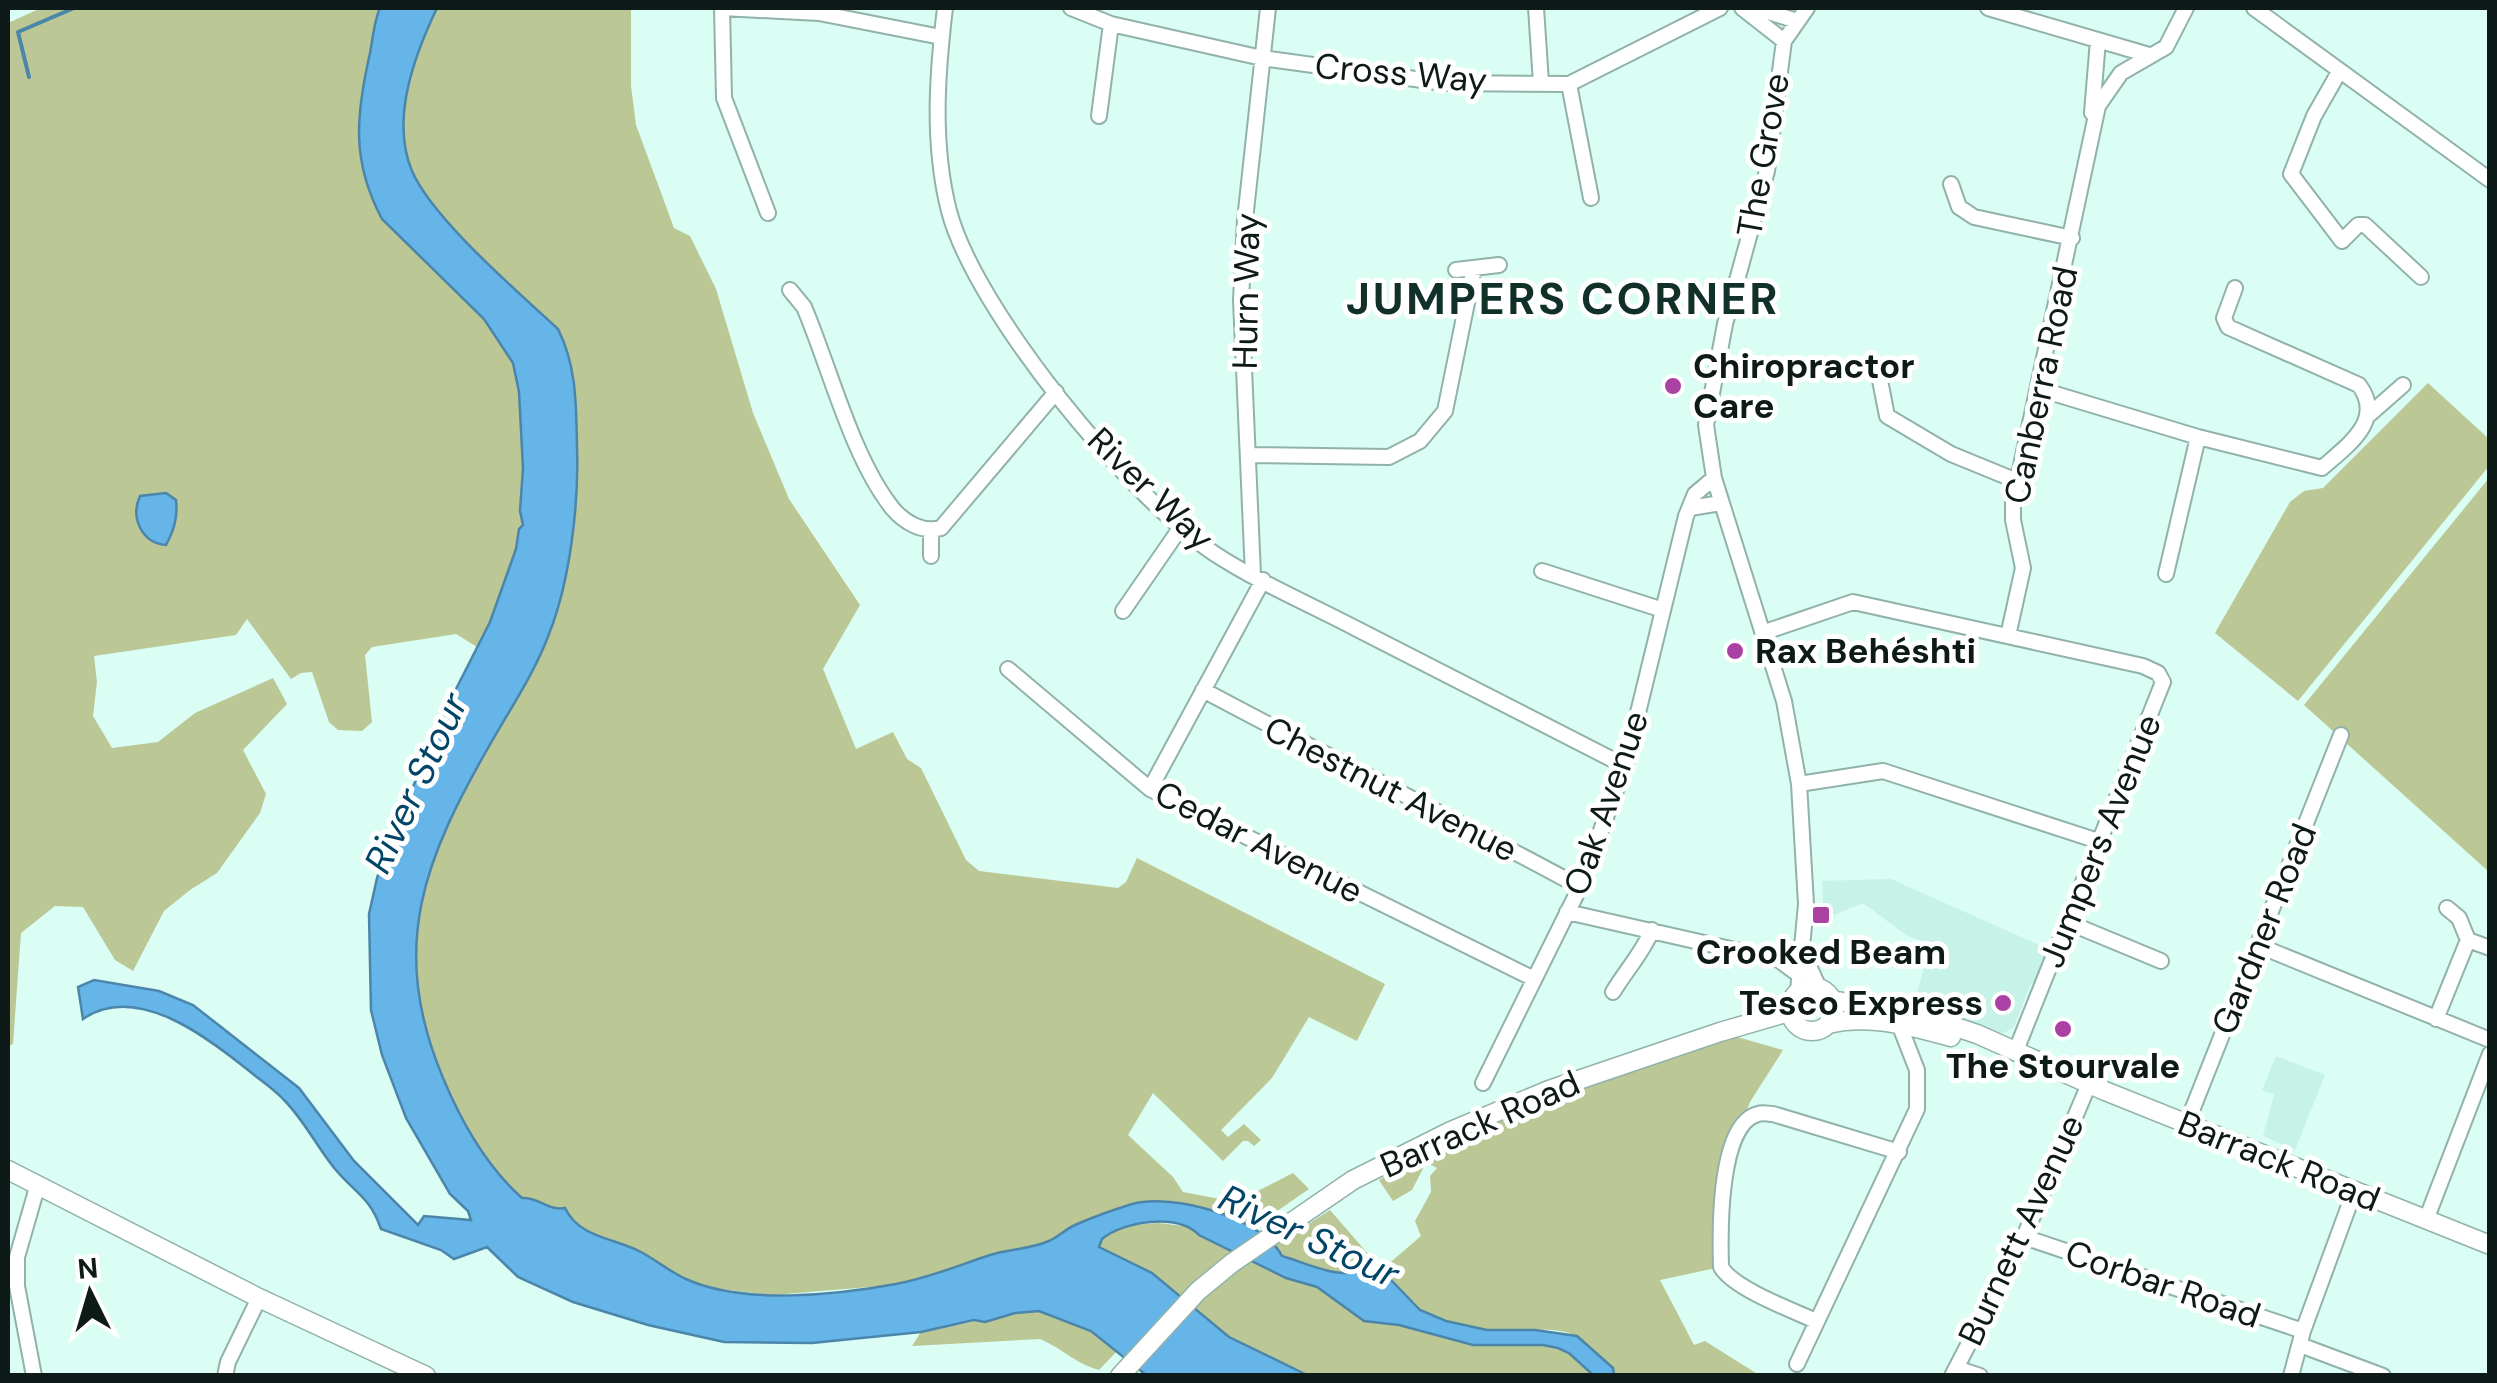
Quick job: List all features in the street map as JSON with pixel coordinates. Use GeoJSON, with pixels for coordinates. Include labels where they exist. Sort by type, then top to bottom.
{"type":"FeatureCollection","features":[{"type":"Feature","properties":{"kind":"main road"},"geometry":{"type":"LineString","coordinates":[[1798,982],[1826,994],[1834,1012],[1828,1024],[1814,1032],[1792,1020],[1790,1012],[1798,982]]}},
{"type":"Feature","properties":{"kind":"main road","name":"Barrack Road"},"geometry":{"type":"LineString","coordinates":[[1826,994],[2015,1053],[2490,1245]]}},
{"type":"Feature","properties":{"kind":"main road","name":"Barrack Road"},"geometry":{"type":"LineString","coordinates":[[1120,1376],[1198,1291],[1353,1180],[1461,1127],[1549,1090],[1790,1012]]}},
{"type":"Feature","properties":{"kind":"main road","name":"Barrack Road"},"geometry":{"type":"LineString","coordinates":[[1828,1024],[1861,1018],[1900,1024],[1920,1022]]}},
{"type":"Feature","properties":{"kind":"main road"},"geometry":{"type":"LineString","coordinates":[[8,1168],[260,1298],[426,1376]]}},
{"type":"Feature","properties":{"kind":"street"},"geometry":{"type":"LineString","coordinates":[[768,213],[724,98],[722,8],[819,13],[942,37]]}},
{"type":"Feature","properties":{"kind":"street","name":"River Way"},"geometry":{"type":"LineString","coordinates":[[945,8],[936,90],[939,148],[953,224],[963,254],[986,296],[1056,392],[1128,477],[1214,554],[1625,766]]}},
{"type":"Feature","properties":{"kind":"street","name":"Cross Way"},"geometry":{"type":"LineString","coordinates":[[1071,8],[1111,24],[1262,58],[1444,83],[1570,84],[1720,8]]}},
{"type":"Feature","properties":{"kind":"street","name":"Hurn Way"},"geometry":{"type":"LineString","coordinates":[[1258,577],[1241,300],[1245,220],[1268,8]]}},
{"type":"Feature","properties":{"kind":"street"},"geometry":{"type":"LineString","coordinates":[[1536,8],[1541,83]]}},
{"type":"Feature","properties":{"kind":"street"},"geometry":{"type":"LineString","coordinates":[[1742,8],[1784,41]]}},
{"type":"Feature","properties":{"kind":"street"},"geometry":{"type":"LineString","coordinates":[[1756,8],[1802,14]]}},
{"type":"Feature","properties":{"kind":"street"},"geometry":{"type":"LineString","coordinates":[[1988,8],[2149,55]]}},
{"type":"Feature","properties":{"kind":"street","name":"Canberra Road"},"geometry":{"type":"LineString","coordinates":[[2008,636],[2023,568],[2012,520],[2017,481],[2040,389],[2098,106],[2108,88],[2133,64],[2166,46],[2186,8]]}},
{"type":"Feature","properties":{"kind":"street"},"geometry":{"type":"LineString","coordinates":[[2254,8],[2490,180]]}},
{"type":"Feature","properties":{"kind":"street","name":"The Grove"},"geometry":{"type":"LineString","coordinates":[[1798,982],[1806,904],[1799,784],[1784,701],[1714,478],[1706,425],[1724,324],[1767,171],[1784,41],[1802,14]]}},
{"type":"Feature","properties":{"kind":"street"},"geometry":{"type":"LineString","coordinates":[[1099,116],[1111,24]]}},
{"type":"Feature","properties":{"kind":"street","name":"Canberra Road"},"geometry":{"type":"LineString","coordinates":[[2091,134],[2098,40]]}},
{"type":"Feature","properties":{"kind":"street"},"geometry":{"type":"LineString","coordinates":[[2339,72],[2314,116],[2291,174],[2342,241],[2358,225],[2364,225],[2422,277]]}},
{"type":"Feature","properties":{"kind":"street"},"geometry":{"type":"LineString","coordinates":[[1570,84],[1591,198]]}},
{"type":"Feature","properties":{"kind":"street"},"geometry":{"type":"LineString","coordinates":[[1950,184],[1959,206],[1974,217],[2072,238]]}},
{"type":"Feature","properties":{"kind":"street"},"geometry":{"type":"LineString","coordinates":[[1456,270],[1499,264]]}},
{"type":"Feature","properties":{"kind":"street"},"geometry":{"type":"LineString","coordinates":[[1248,455],[1389,457],[1420,441],[1445,411],[1474,268]]}},
{"type":"Feature","properties":{"kind":"street"},"geometry":{"type":"LineString","coordinates":[[2236,288],[2224,324],[2358,386],[2365,394],[2370,414]]}},
{"type":"Feature","properties":{"kind":"street"},"geometry":{"type":"LineString","coordinates":[[790,290],[804,308],[822,348],[874,480],[902,517],[916,526],[941,528],[1056,392]]}},
{"type":"Feature","properties":{"kind":"street"},"geometry":{"type":"LineString","coordinates":[[1879,375],[1881,419],[2017,481]]}},
{"type":"Feature","properties":{"kind":"street"},"geometry":{"type":"LineString","coordinates":[[2040,389],[2198,437],[2322,468],[2363,427],[2370,414],[2403,385]]}},
{"type":"Feature","properties":{"kind":"street"},"geometry":{"type":"LineString","coordinates":[[2166,574],[2198,437]]}},
{"type":"Feature","properties":{"kind":"street","name":"Oak Avenue"},"geometry":{"type":"LineString","coordinates":[[1483,1084],[1580,887],[1625,766],[1694,494],[1714,478]]}},
{"type":"Feature","properties":{"kind":"street"},"geometry":{"type":"LineString","coordinates":[[1690,508],[1721,502]]}},
{"type":"Feature","properties":{"kind":"street"},"geometry":{"type":"LineString","coordinates":[[1123,612],[1180,527]]}},
{"type":"Feature","properties":{"kind":"street"},"geometry":{"type":"LineString","coordinates":[[931,530],[931,556]]}},
{"type":"Feature","properties":{"kind":"street"},"geometry":{"type":"LineString","coordinates":[[1542,571],[1663,610]]}},
{"type":"Feature","properties":{"kind":"street"},"geometry":{"type":"LineString","coordinates":[[1150,789],[1258,577]]}},
{"type":"Feature","properties":{"kind":"street","name":"Jumpers Avenue"},"geometry":{"type":"LineString","coordinates":[[1764,632],[1853,602],[2143,666],[2158,673],[2163,682],[2015,1053]]}},
{"type":"Feature","properties":{"kind":"street","name":"Cedar Avenue"},"geometry":{"type":"LineString","coordinates":[[1008,670],[1150,789],[1534,979]]}},
{"type":"Feature","properties":{"kind":"street","name":"Chestnut Avenue"},"geometry":{"type":"LineString","coordinates":[[1203,690],[1580,887]]}},
{"type":"Feature","properties":{"kind":"street","name":"Gardner Road"},"geometry":{"type":"LineString","coordinates":[[2188,1123],[2341,735]]}},
{"type":"Feature","properties":{"kind":"street"},"geometry":{"type":"LineString","coordinates":[[1799,784],[1882,771],[2098,842]]}},
{"type":"Feature","properties":{"kind":"street"},"geometry":{"type":"LineString","coordinates":[[2436,1019],[2468,940],[2459,918],[2448,908]]}},
{"type":"Feature","properties":{"kind":"street"},"geometry":{"type":"LineString","coordinates":[[1568,912],[1779,960],[1798,982]]}},
{"type":"Feature","properties":{"kind":"street"},"geometry":{"type":"LineString","coordinates":[[2068,922],[2161,961]]}},
{"type":"Feature","properties":{"kind":"street"},"geometry":{"type":"LineString","coordinates":[[1613,992],[1628,966],[1642,955],[1652,930]]}},
{"type":"Feature","properties":{"kind":"street"},"geometry":{"type":"LineString","coordinates":[[2468,940],[2490,948]]}},
{"type":"Feature","properties":{"kind":"street"},"geometry":{"type":"LineString","coordinates":[[2257,946],[2490,1040]]}},
{"type":"Feature","properties":{"kind":"street","name":"The Grove"},"geometry":{"type":"LineString","coordinates":[[1803,952],[1826,994]]}},
{"type":"Feature","properties":{"kind":"street"},"geometry":{"type":"LineString","coordinates":[[1798,1364],[1917,1109],[1920,1022]]}},
{"type":"Feature","properties":{"kind":"street"},"geometry":{"type":"LineString","coordinates":[[1900,1024],[1916,1062]]}},
{"type":"Feature","properties":{"kind":"street"},"geometry":{"type":"LineString","coordinates":[[2426,1220],[2490,1054]]}},
{"type":"Feature","properties":{"kind":"street","name":"Burnett Avenue"},"geometry":{"type":"LineString","coordinates":[[1954,1372],[2024,1237],[2089,1084]]}},
{"type":"Feature","properties":{"kind":"street"},"geometry":{"type":"LineString","coordinates":[[1816,1322],[1754,1291],[1726,1274],[1721,1266],[1724,1176],[1736,1137],[1757,1114],[1774,1114],[1899,1152]]}},
{"type":"Feature","properties":{"kind":"street"},"geometry":{"type":"LineString","coordinates":[[34,1376],[17,1286],[17,1256],[38,1184]]}},
{"type":"Feature","properties":{"kind":"street"},"geometry":{"type":"LineString","coordinates":[[2291,1376],[2354,1192]]}},
{"type":"Feature","properties":{"kind":"street","name":"Corbar Road"},"geometry":{"type":"LineString","coordinates":[[2024,1237],[2302,1338],[2382,1376]]}},
{"type":"Feature","properties":{"kind":"street"},"geometry":{"type":"LineString","coordinates":[[225,1376],[260,1298]]}},
{"type":"Feature","properties":{"kind":"street"},"geometry":{"type":"LineString","coordinates":[[1954,1372],[1980,1376]]}},
{"type":"Feature","properties":{"kind":"shaded area"},"geometry":{"type":"Polygon","coordinates":[[[1891,879],[2055,952],[2042,987],[2031,983],[2014,1027],[2002,1034],[1915,998],[1931,945],[1906,935],[1863,903],[1824,919],[1822,881],[1891,879]]]}},
{"type":"Feature","properties":{"kind":"shaded area"},"geometry":{"type":"Polygon","coordinates":[[[2276,1056],[2325,1075],[2295,1150],[2263,1136],[2274,1095],[2262,1090],[2276,1056]]]}},
{"type":"Feature","properties":{"kind":"green space"},"geometry":{"type":"Polygon","coordinates":[[[41,8],[631,8],[631,86],[636,125],[674,228],[690,236],[716,289],[753,413],[789,499],[860,605],[823,669],[856,749],[893,732],[907,759],[921,768],[966,860],[979,871],[1118,888],[1126,882],[1137,858],[1385,984],[1357,1041],[1309,1017],[1272,1078],[1221,1130],[1228,1137],[1244,1124],[1261,1140],[1254,1146],[1243,1141],[1223,1161],[1153,1093],[1128,1135],[1173,1177],[1183,1192],[1236,1202],[1293,1173],[1309,1189],[1251,1229],[1240,1221],[1192,1205],[1136,1203],[1072,1226],[1049,1241],[989,1256],[948,1272],[893,1285],[773,1295],[720,1289],[687,1280],[637,1249],[597,1236],[571,1221],[565,1208],[522,1198],[486,1157],[466,1126],[436,1061],[417,990],[415,936],[429,871],[458,803],[527,678],[456,634],[372,647],[365,655],[372,722],[362,731],[338,730],[329,722],[312,672],[291,679],[247,619],[236,635],[94,656],[97,682],[93,716],[112,748],[158,742],[195,713],[273,678],[287,704],[243,750],[266,794],[260,813],[217,873],[164,911],[133,971],[115,960],[83,907],[55,906],[21,933],[13,1044],[8,1046],[8,23],[41,8]]]}},
{"type":"Feature","properties":{"kind":"green space"},"geometry":{"type":"Polygon","coordinates":[[[2428,383],[2489,439],[2489,466],[2298,701],[2215,633],[2290,502],[2304,491],[2323,488],[2428,383]]]}},
{"type":"Feature","properties":{"kind":"green space"},"geometry":{"type":"Polygon","coordinates":[[[2489,478],[2489,872],[2304,705],[2489,478]]]}},
{"type":"Feature","properties":{"kind":"green space"},"geometry":{"type":"Polygon","coordinates":[[[1720,1032],[1783,1050],[1750,1102],[1729,1155],[1721,1267],[1660,1280],[1694,1345],[1705,1341],[1759,1375],[1614,1375],[1612,1368],[1591,1348],[1570,1334],[1553,1330],[1491,1330],[1453,1323],[1418,1308],[1392,1283],[1385,1267],[1421,1236],[1415,1221],[1431,1192],[1430,1176],[1437,1168],[1431,1165],[1451,1131],[1720,1032]]]}},
{"type":"Feature","properties":{"kind":"green space"},"geometry":{"type":"Polygon","coordinates":[[[1431,1153],[1412,1190],[1393,1201],[1379,1180],[1431,1153]]]}},
{"type":"Feature","properties":{"kind":"green space"},"geometry":{"type":"Polygon","coordinates":[[[1330,1210],[1369,1255],[1361,1272],[1330,1271],[1281,1256],[1276,1245],[1330,1210]]]}},
{"type":"Feature","properties":{"kind":"green space"},"geometry":{"type":"Polygon","coordinates":[[[1159,1223],[1191,1227],[1199,1235],[1286,1278],[1317,1287],[1364,1321],[1399,1325],[1473,1345],[1558,1348],[1593,1375],[1307,1375],[1229,1337],[1152,1273],[1099,1247],[1102,1239],[1122,1226],[1159,1223]]]}},
{"type":"Feature","properties":{"kind":"green space"},"geometry":{"type":"Polygon","coordinates":[[[1039,1311],[1091,1331],[1117,1351],[1099,1370],[1040,1339],[912,1346],[921,1332],[1039,1311]]]}},
{"type":"Feature","properties":{"kind":"water","name":"River Stour"},"geometry":{"type":"Polygon","coordinates":[[[380,8],[437,8],[414,66],[404,109],[406,151],[412,171],[422,190],[456,232],[558,329],[574,386],[575,517],[556,613],[537,662],[448,825],[421,904],[416,944],[418,986],[443,1078],[476,1142],[509,1186],[522,1198],[565,1208],[579,1226],[641,1252],[686,1279],[709,1287],[762,1295],[846,1292],[896,1284],[990,1255],[1042,1244],[1075,1225],[1132,1204],[1149,1201],[1192,1205],[1256,1230],[1282,1256],[1330,1271],[1389,1278],[1420,1310],[1446,1321],[1487,1330],[1535,1330],[1577,1336],[1613,1368],[1614,1375],[1593,1375],[1558,1348],[1473,1345],[1399,1325],[1364,1321],[1317,1287],[1286,1278],[1189,1228],[1164,1222],[1123,1228],[1102,1239],[1099,1247],[1152,1273],[1229,1337],[1307,1375],[1146,1375],[1091,1331],[1039,1311],[921,1332],[812,1343],[724,1342],[648,1325],[573,1302],[518,1277],[487,1247],[454,1259],[441,1250],[381,1229],[367,1203],[335,1169],[291,1108],[212,1043],[148,1010],[104,1009],[83,1019],[78,987],[94,980],[159,991],[193,1005],[299,1088],[354,1161],[418,1225],[424,1216],[471,1220],[468,1211],[450,1194],[406,1118],[382,1055],[371,1010],[369,914],[390,839],[490,622],[523,525],[519,392],[513,363],[484,319],[382,219],[372,198],[361,157],[359,117],[380,8]]]}},
{"type":"Feature","properties":{"kind":"water"},"geometry":{"type":"Polygon","coordinates":[[[166,493],[176,500],[176,506],[175,523],[166,545],[150,540],[140,528],[136,513],[140,496],[166,493]]]}},
{"type":"Feature","properties":{"kind":"waterway"},"geometry":{"type":"LineString","coordinates":[[29,77],[18,32],[74,8]]}},
{"type":"Feature","properties":{"kind":"place","name":"Chiropractor Care"},"geometry":{"type":"Point","coordinates":[1673,386]}},
{"type":"Feature","properties":{"kind":"place","name":"Rax Behéshti"},"geometry":{"type":"Point","coordinates":[1735,651]}},
{"type":"Feature","properties":{"kind":"place","name":"Crooked Beam"},"geometry":{"type":"Point","coordinates":[1821,915]}},
{"type":"Feature","properties":{"kind":"place","name":"Tesco Express"},"geometry":{"type":"Point","coordinates":[2003,1003]}},
{"type":"Feature","properties":{"kind":"place","name":"The Stourvale"},"geometry":{"type":"Point","coordinates":[2063,1029]}},
{"type":"Feature","properties":{"kind":"district","name":"JUMPERS CORNER"},"geometry":{"type":"Point","coordinates":[1563,298]}}]}
